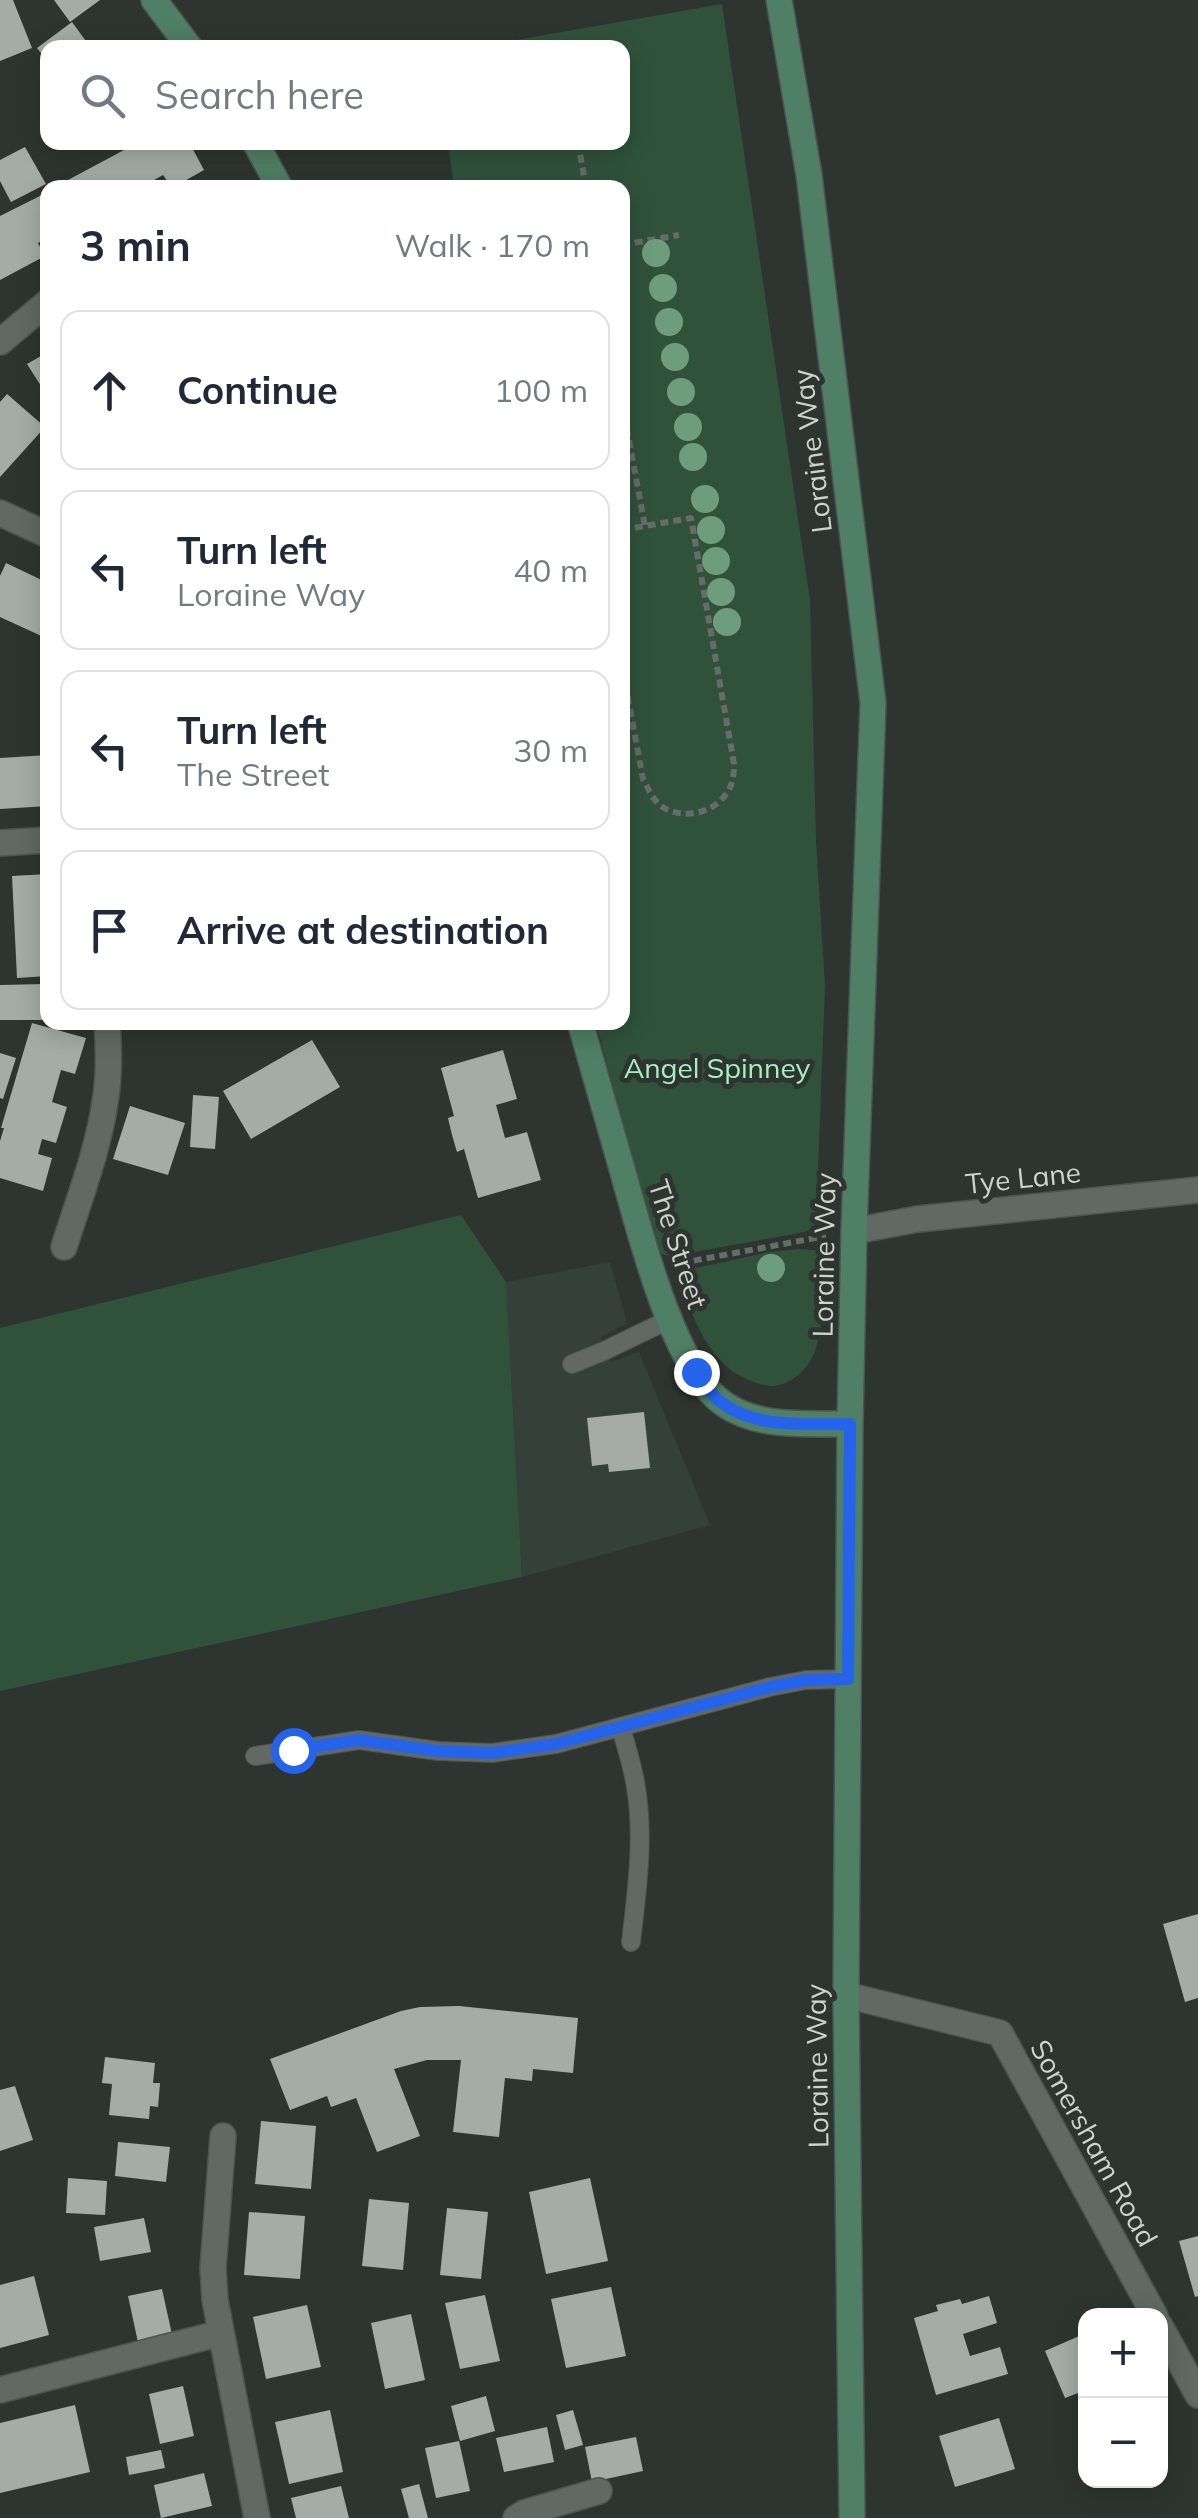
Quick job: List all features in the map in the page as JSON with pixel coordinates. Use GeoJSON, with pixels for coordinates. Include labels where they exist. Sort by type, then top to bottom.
{"type":"FeatureCollection","features":[{"type":"Feature","properties":{"kind":"main road"},"geometry":{"type":"LineString","coordinates":[[154,0],[184,40]]}},
{"type":"Feature","properties":{"kind":"main road","name":"Loraine Way"},"geometry":{"type":"LineString","coordinates":[[779,0],[809,175],[873,703],[850,1424],[846,1994],[852,2518]]}},
{"type":"Feature","properties":{"kind":"main road"},"geometry":{"type":"LineString","coordinates":[[257,150],[268,180]]}},
{"type":"Feature","properties":{"kind":"main road","name":"The Street"},"geometry":{"type":"LineString","coordinates":[[582,1030],[650,1269],[696,1372],[721,1403],[755,1418],[850,1424]]}},
{"type":"Feature","properties":{"kind":"street"},"geometry":{"type":"LineString","coordinates":[[2,337],[40,308]]}},
{"type":"Feature","properties":{"kind":"street"},"geometry":{"type":"LineString","coordinates":[[0,513],[40,531]]}},
{"type":"Feature","properties":{"kind":"street"},"geometry":{"type":"LineString","coordinates":[[0,843],[40,840]]}},
{"type":"Feature","properties":{"kind":"street"},"geometry":{"type":"LineString","coordinates":[[64,1246],[105,1103],[108,1030]]}},
{"type":"Feature","properties":{"kind":"street","name":"Tye Lane"},"geometry":{"type":"LineString","coordinates":[[854,1231],[918,1218],[1198,1190]]}},
{"type":"Feature","properties":{"kind":"street","name":"Somersham Road"},"geometry":{"type":"LineString","coordinates":[[846,1994],[1000,2033],[1150,2308]]}},
{"type":"Feature","properties":{"kind":"street"},"geometry":{"type":"LineString","coordinates":[[223,2136],[212,2268],[257,2518]]}},
{"type":"Feature","properties":{"kind":"street"},"geometry":{"type":"LineString","coordinates":[[0,2390],[221,2333]]}},
{"type":"Feature","properties":{"kind":"street"},"geometry":{"type":"LineString","coordinates":[[1168,2341],[1198,2395]]}},
{"type":"Feature","properties":{"kind":"street"},"geometry":{"type":"LineString","coordinates":[[516,2518],[599,2491]]}},
{"type":"Feature","properties":{"kind":"lane"},"geometry":{"type":"LineString","coordinates":[[572,1364],[670,1319]]}},
{"type":"Feature","properties":{"kind":"lane"},"geometry":{"type":"LineString","coordinates":[[255,1756],[358,1740],[438,1751],[492,1753],[556,1744],[770,1687],[806,1680],[848,1679]]}},
{"type":"Feature","properties":{"kind":"lane"},"geometry":{"type":"LineString","coordinates":[[621,1728],[636,1784],[639,1824],[638,1886],[631,1942]]}},
{"type":"Feature","properties":{"kind":"path"},"geometry":{"type":"LineString","coordinates":[[579,150],[585,180]]}},
{"type":"Feature","properties":{"kind":"path"},"geometry":{"type":"LineString","coordinates":[[630,244],[679,236]]}},
{"type":"Feature","properties":{"kind":"path"},"geometry":{"type":"LineString","coordinates":[[630,445],[645,526]]}},
{"type":"Feature","properties":{"kind":"path"},"geometry":{"type":"LineString","coordinates":[[630,529],[691,518],[734,764],[727,794],[698,813],[678,813],[662,806],[643,779],[630,709]]}},
{"type":"Feature","properties":{"kind":"path"},"geometry":{"type":"LineString","coordinates":[[650,1269],[854,1231]]}},
{"type":"Feature","properties":{"kind":"shaded area"},"geometry":{"type":"Polygon","coordinates":[[[610,1262],[627,1323],[601,1337],[604,1351],[611,1362],[639,1352],[710,1525],[522,1577],[506,1282],[610,1262]]]}},
{"type":"Feature","properties":{"kind":"green space","name":"Angel Spinney"},"geometry":{"type":"Polygon","coordinates":[[[722,4],[810,600],[816,841],[825,986],[816,1220],[814,1227],[805,1232],[672,1256],[662,1254],[655,1245],[598,1030],[630,1030],[630,180],[453,180],[449,150],[630,150],[630,40],[516,40],[722,4]]]}},
{"type":"Feature","properties":{"kind":"green space"},"geometry":{"type":"Polygon","coordinates":[[[461,1215],[506,1282],[522,1577],[0,1691],[0,1328],[461,1215]]]}},
{"type":"Feature","properties":{"kind":"green space"},"geometry":{"type":"Polygon","coordinates":[[[800,1249],[824,1254],[822,1314],[816,1348],[805,1368],[792,1379],[776,1386],[761,1384],[740,1376],[715,1354],[697,1325],[676,1276],[687,1270],[800,1249]]]}},
{"type":"Feature","properties":{"kind":"building"},"geometry":{"type":"Polygon","coordinates":[[[0,0],[13,0],[32,48],[0,61],[0,0]]]}},
{"type":"Feature","properties":{"kind":"building"},"geometry":{"type":"Polygon","coordinates":[[[54,0],[100,0],[70,22],[54,0]]]}},
{"type":"Feature","properties":{"kind":"building"},"geometry":{"type":"Polygon","coordinates":[[[72,22],[85,40],[48,40],[72,22]]]}},
{"type":"Feature","properties":{"kind":"building"},"geometry":{"type":"Polygon","coordinates":[[[25,147],[44,180],[40,180],[40,187],[11,202],[0,181],[0,160],[25,147]]]}},
{"type":"Feature","properties":{"kind":"building"},"geometry":{"type":"Polygon","coordinates":[[[124,150],[193,150],[204,170],[186,180],[166,180],[163,175],[154,180],[68,180],[124,150]]]}},
{"type":"Feature","properties":{"kind":"building"},"geometry":{"type":"Polygon","coordinates":[[[40,196],[40,259],[0,280],[0,216],[40,196]]]}},
{"type":"Feature","properties":{"kind":"building"},"geometry":{"type":"Polygon","coordinates":[[[40,357],[40,384],[27,364],[40,357]]]}},
{"type":"Feature","properties":{"kind":"building"},"geometry":{"type":"Polygon","coordinates":[[[7,394],[40,423],[40,433],[0,477],[0,402],[7,394]]]}},
{"type":"Feature","properties":{"kind":"building"},"geometry":{"type":"Polygon","coordinates":[[[6,563],[40,579],[40,635],[0,617],[0,576],[6,563]]]}},
{"type":"Feature","properties":{"kind":"building"},"geometry":{"type":"Polygon","coordinates":[[[40,756],[40,806],[0,809],[0,758],[40,756]]]}},
{"type":"Feature","properties":{"kind":"building"},"geometry":{"type":"Polygon","coordinates":[[[40,874],[40,977],[17,978],[12,876],[40,874]]]}},
{"type":"Feature","properties":{"kind":"building"},"geometry":{"type":"Polygon","coordinates":[[[40,984],[40,1020],[0,1020],[0,985],[40,984]]]}},
{"type":"Feature","properties":{"kind":"building"},"geometry":{"type":"Polygon","coordinates":[[[32,1023],[40,1025],[40,1030],[86,1038],[75,1074],[61,1070],[52,1102],[67,1107],[56,1143],[42,1139],[38,1154],[52,1158],[43,1191],[0,1178],[1,1128],[32,1023]]]}},
{"type":"Feature","properties":{"kind":"building"},"geometry":{"type":"Polygon","coordinates":[[[312,1040],[340,1087],[251,1139],[223,1091],[312,1040]]]}},
{"type":"Feature","properties":{"kind":"building"},"geometry":{"type":"Polygon","coordinates":[[[503,1050],[517,1099],[496,1105],[505,1138],[527,1132],[541,1180],[478,1198],[464,1149],[457,1152],[452,1135],[448,1118],[454,1116],[441,1068],[503,1050]]]}},
{"type":"Feature","properties":{"kind":"building"},"geometry":{"type":"Polygon","coordinates":[[[0,1053],[16,1058],[3,1099],[0,1098],[0,1053]]]}},
{"type":"Feature","properties":{"kind":"building"},"geometry":{"type":"Polygon","coordinates":[[[193,1095],[219,1097],[215,1149],[190,1147],[193,1095]]]}},
{"type":"Feature","properties":{"kind":"building"},"geometry":{"type":"Polygon","coordinates":[[[130,1106],[185,1123],[168,1175],[113,1159],[130,1106]]]}},
{"type":"Feature","properties":{"kind":"building"},"geometry":{"type":"Polygon","coordinates":[[[644,1412],[650,1468],[609,1472],[608,1464],[592,1466],[587,1418],[644,1412]]]}},
{"type":"Feature","properties":{"kind":"building"},"geometry":{"type":"Polygon","coordinates":[[[1198,1914],[1198,1998],[1185,2002],[1163,1924],[1198,1914]]]}},
{"type":"Feature","properties":{"kind":"building"},"geometry":{"type":"Polygon","coordinates":[[[459,2006],[578,2018],[573,2073],[533,2069],[532,2081],[505,2078],[499,2137],[453,2132],[461,2060],[427,2060],[394,2069],[420,2136],[377,2152],[356,2098],[331,2107],[327,2096],[290,2110],[270,2059],[401,2011],[459,2006]]]}},
{"type":"Feature","properties":{"kind":"building"},"geometry":{"type":"Polygon","coordinates":[[[105,2057],[155,2063],[153,2083],[160,2083],[158,2107],[150,2106],[149,2119],[109,2115],[112,2084],[102,2083],[105,2057]]]}},
{"type":"Feature","properties":{"kind":"building"},"geometry":{"type":"Polygon","coordinates":[[[15,2086],[33,2140],[0,2151],[0,2090],[15,2086]]]}},
{"type":"Feature","properties":{"kind":"building"},"geometry":{"type":"Polygon","coordinates":[[[261,2121],[316,2126],[311,2189],[255,2184],[261,2121]]]}},
{"type":"Feature","properties":{"kind":"building"},"geometry":{"type":"Polygon","coordinates":[[[118,2142],[170,2147],[166,2182],[115,2176],[118,2142]]]}},
{"type":"Feature","properties":{"kind":"building"},"geometry":{"type":"Polygon","coordinates":[[[68,2178],[107,2181],[105,2215],[66,2213],[68,2178]]]}},
{"type":"Feature","properties":{"kind":"building"},"geometry":{"type":"Polygon","coordinates":[[[590,2178],[608,2261],[546,2274],[529,2192],[590,2178]]]}},
{"type":"Feature","properties":{"kind":"building"},"geometry":{"type":"Polygon","coordinates":[[[369,2199],[409,2203],[403,2270],[362,2266],[369,2199]]]}},
{"type":"Feature","properties":{"kind":"building"},"geometry":{"type":"Polygon","coordinates":[[[447,2208],[488,2212],[481,2279],[440,2275],[447,2208]]]}},
{"type":"Feature","properties":{"kind":"building"},"geometry":{"type":"Polygon","coordinates":[[[249,2212],[305,2216],[300,2279],[244,2275],[249,2212]]]}},
{"type":"Feature","properties":{"kind":"building"},"geometry":{"type":"Polygon","coordinates":[[[144,2218],[151,2252],[100,2261],[94,2227],[144,2218]]]}},
{"type":"Feature","properties":{"kind":"building"},"geometry":{"type":"Polygon","coordinates":[[[1198,2236],[1198,2296],[1195,2297],[1179,2241],[1198,2236]]]}},
{"type":"Feature","properties":{"kind":"building"},"geometry":{"type":"Polygon","coordinates":[[[34,2276],[49,2335],[0,2348],[0,2285],[34,2276]]]}},
{"type":"Feature","properties":{"kind":"building"},"geometry":{"type":"Polygon","coordinates":[[[611,2287],[626,2356],[566,2368],[551,2299],[611,2287]]]}},
{"type":"Feature","properties":{"kind":"building"},"geometry":{"type":"Polygon","coordinates":[[[162,2289],[173,2339],[139,2347],[128,2296],[162,2289]]]}},
{"type":"Feature","properties":{"kind":"building"},"geometry":{"type":"Polygon","coordinates":[[[485,2295],[500,2361],[460,2369],[445,2303],[485,2295]]]}},
{"type":"Feature","properties":{"kind":"building"},"geometry":{"type":"Polygon","coordinates":[[[989,2296],[997,2323],[963,2334],[970,2356],[1000,2347],[1008,2374],[936,2395],[914,2318],[938,2311],[936,2305],[960,2299],[962,2304],[989,2296]]]}},
{"type":"Feature","properties":{"kind":"building"},"geometry":{"type":"Polygon","coordinates":[[[307,2305],[321,2367],[266,2379],[253,2317],[307,2305]]]}},
{"type":"Feature","properties":{"kind":"building"},"geometry":{"type":"Polygon","coordinates":[[[411,2314],[425,2380],[385,2389],[371,2323],[411,2314]]]}},
{"type":"Feature","properties":{"kind":"building"},"geometry":{"type":"Polygon","coordinates":[[[1078,2337],[1078,2393],[1065,2398],[1045,2351],[1078,2337]]]}},
{"type":"Feature","properties":{"kind":"building"},"geometry":{"type":"Polygon","coordinates":[[[183,2386],[194,2436],[160,2444],[149,2394],[183,2386]]]}},
{"type":"Feature","properties":{"kind":"building"},"geometry":{"type":"Polygon","coordinates":[[[486,2396],[495,2431],[460,2441],[451,2406],[486,2396]]]}},
{"type":"Feature","properties":{"kind":"building"},"geometry":{"type":"Polygon","coordinates":[[[75,2405],[90,2472],[0,2493],[0,2423],[75,2405]]]}},
{"type":"Feature","properties":{"kind":"building"},"geometry":{"type":"Polygon","coordinates":[[[330,2410],[343,2472],[289,2484],[275,2422],[330,2410]]]}},
{"type":"Feature","properties":{"kind":"building"},"geometry":{"type":"Polygon","coordinates":[[[573,2410],[583,2445],[565,2450],[556,2415],[573,2410]]]}},
{"type":"Feature","properties":{"kind":"building"},"geometry":{"type":"Polygon","coordinates":[[[999,2418],[1015,2469],[955,2487],[939,2436],[999,2418]]]}},
{"type":"Feature","properties":{"kind":"building"},"geometry":{"type":"Polygon","coordinates":[[[547,2427],[554,2462],[504,2472],[496,2438],[547,2427]]]}},
{"type":"Feature","properties":{"kind":"building"},"geometry":{"type":"Polygon","coordinates":[[[636,2437],[643,2471],[592,2482],[585,2447],[636,2437]]]}},
{"type":"Feature","properties":{"kind":"building"},"geometry":{"type":"Polygon","coordinates":[[[459,2441],[470,2491],[436,2498],[425,2448],[459,2441]]]}},
{"type":"Feature","properties":{"kind":"building"},"geometry":{"type":"Polygon","coordinates":[[[161,2450],[165,2468],[129,2475],[126,2457],[161,2450]]]}},
{"type":"Feature","properties":{"kind":"building"},"geometry":{"type":"Polygon","coordinates":[[[204,2473],[212,2506],[161,2518],[154,2485],[204,2473]]]}},
{"type":"Feature","properties":{"kind":"building"},"geometry":{"type":"Polygon","coordinates":[[[419,2484],[428,2518],[409,2518],[401,2489],[419,2484]]]}},
{"type":"Feature","properties":{"kind":"building"},"geometry":{"type":"Polygon","coordinates":[[[341,2486],[349,2518],[296,2518],[291,2498],[341,2486]]]}},
{"type":"Feature","properties":{"kind":"route"},"geometry":{"type":"LineString","coordinates":[[293,1750],[358,1740],[438,1751],[492,1753],[556,1744],[770,1687],[806,1680],[848,1679],[850,1424],[755,1418],[721,1403],[696,1372]]}}]}
